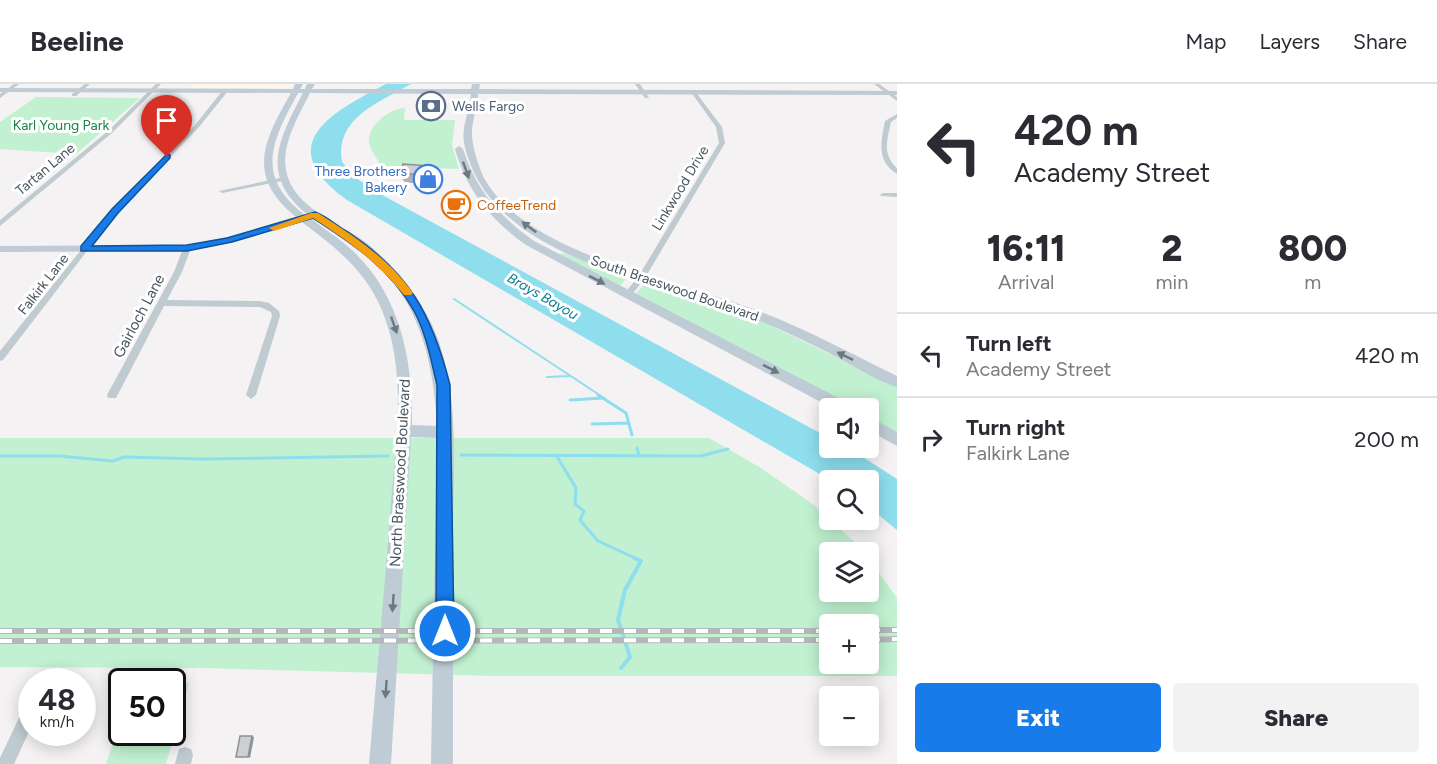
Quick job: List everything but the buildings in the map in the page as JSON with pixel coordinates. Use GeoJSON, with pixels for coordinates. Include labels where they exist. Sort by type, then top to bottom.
{"type":"FeatureCollection","features":[{"type":"Feature","properties":{"kind":"main road","name":"North Braeswood Boulevard"},"geometry":{"type":"LineString","coordinates":[[296,90],[275,134],[267,158],[272,182],[283,200],[363,246],[398,281],[419,310],[435,351],[443,385],[445,631],[442,764]]}},
{"type":"Feature","properties":{"kind":"main road"},"geometry":{"type":"LineString","coordinates":[[2,93],[223,94],[308,90],[759,97],[895,96]]}},
{"type":"Feature","properties":{"kind":"main road"},"geometry":{"type":"LineString","coordinates":[[308,90],[351,96],[409,97],[471,91]]}},
{"type":"Feature","properties":{"kind":"main road"},"geometry":{"type":"LineString","coordinates":[[285,179],[280,162],[288,134],[308,90]]}},
{"type":"Feature","properties":{"kind":"main road","name":"South Braeswood Boulevard"},"geometry":{"type":"LineString","coordinates":[[471,91],[466,116],[465,151],[472,186],[481,200],[509,230],[545,253],[826,398]]}},
{"type":"Feature","properties":{"kind":"main road"},"geometry":{"type":"LineString","coordinates":[[696,95],[787,92],[895,96]]}},
{"type":"Feature","properties":{"kind":"main road"},"geometry":{"type":"LineString","coordinates":[[759,97],[758,94],[787,92]]}},
{"type":"Feature","properties":{"kind":"main road"},"geometry":{"type":"LineString","coordinates":[[275,134],[288,134]]}},
{"type":"Feature","properties":{"kind":"main road","name":"South Braeswood Boulevard"},"geometry":{"type":"LineString","coordinates":[[465,151],[495,197],[527,226],[559,246],[602,265],[750,312],[897,382]]}},
{"type":"Feature","properties":{"kind":"main road","name":"North Braeswood Boulevard"},"geometry":{"type":"LineString","coordinates":[[285,179],[291,192],[309,217],[349,254],[376,286],[386,304],[402,350],[406,380],[404,431],[380,764]]}},
{"type":"Feature","properties":{"kind":"main road"},"geometry":{"type":"LineString","coordinates":[[481,200],[495,197]]}},
{"type":"Feature","properties":{"kind":"main road"},"geometry":{"type":"LineString","coordinates":[[0,249],[187,248],[229,240],[309,217]]}},
{"type":"Feature","properties":{"kind":"main road"},"geometry":{"type":"LineString","coordinates":[[545,253],[559,246]]}},
{"type":"Feature","properties":{"kind":"main road"},"geometry":{"type":"LineString","coordinates":[[376,286],[398,281]]}},
{"type":"Feature","properties":{"kind":"main road"},"geometry":{"type":"LineString","coordinates":[[879,429],[897,440]]}},
{"type":"Feature","properties":{"kind":"main road"},"geometry":{"type":"LineString","coordinates":[[404,431],[445,432]]}},
{"type":"Feature","properties":{"kind":"street"},"geometry":{"type":"LineString","coordinates":[[2,93],[17,84]]}},
{"type":"Feature","properties":{"kind":"street"},"geometry":{"type":"LineString","coordinates":[[77,93],[88,84]]}},
{"type":"Feature","properties":{"kind":"street","name":"Tartan Lane"},"geometry":{"type":"LineString","coordinates":[[0,224],[110,132],[159,84]]}},
{"type":"Feature","properties":{"kind":"street"},"geometry":{"type":"LineString","coordinates":[[637,84],[644,95]]}},
{"type":"Feature","properties":{"kind":"street"},"geometry":{"type":"LineString","coordinates":[[876,84],[895,96]]}},
{"type":"Feature","properties":{"kind":"street","name":"Falkirk Lane"},"geometry":{"type":"LineString","coordinates":[[0,358],[115,211],[197,126],[223,94]]}},
{"type":"Feature","properties":{"kind":"street","name":"Linkwood Drive"},"geometry":{"type":"LineString","coordinates":[[627,295],[640,278],[722,143],[720,127],[696,95]]}},
{"type":"Feature","properties":{"kind":"street"},"geometry":{"type":"LineString","coordinates":[[897,116],[888,121],[883,153],[886,162],[897,172]]}},
{"type":"Feature","properties":{"kind":"street"},"geometry":{"type":"LineString","coordinates":[[222,191],[285,179]]}},
{"type":"Feature","properties":{"kind":"street"},"geometry":{"type":"LineString","coordinates":[[883,195],[897,195]]}},
{"type":"Feature","properties":{"kind":"street","name":"Gairloch Lane"},"geometry":{"type":"LineString","coordinates":[[112,395],[178,272],[187,248]]}},
{"type":"Feature","properties":{"kind":"street"},"geometry":{"type":"LineString","coordinates":[[162,303],[260,304],[271,307],[275,311],[276,316],[251,394]]}},
{"type":"Feature","properties":{"kind":"street"},"geometry":{"type":"LineString","coordinates":[[6,764],[18,737]]}},
{"type":"Feature","properties":{"kind":"shaded area"},"geometry":{"type":"Polygon","coordinates":[[[193,84],[293,84],[288,89],[189,89],[193,84]]]}},
{"type":"Feature","properties":{"kind":"green space","name":"Karl Young Park"},"geometry":{"type":"Polygon","coordinates":[[[36,97],[140,98],[76,154],[0,149],[0,122],[36,97]]]}},
{"type":"Feature","properties":{"kind":"green space"},"geometry":{"type":"Polygon","coordinates":[[[405,108],[404,120],[455,120],[452,145],[459,169],[381,166],[370,146],[370,134],[387,114],[405,108]]]}},
{"type":"Feature","properties":{"kind":"green space"},"geometry":{"type":"Polygon","coordinates":[[[562,253],[626,279],[619,287],[560,255],[562,253]]]}},
{"type":"Feature","properties":{"kind":"green space"},"geometry":{"type":"Polygon","coordinates":[[[645,284],[687,294],[749,315],[897,387],[897,435],[879,423],[879,398],[833,398],[635,294],[645,284]]]}},
{"type":"Feature","properties":{"kind":"green space"},"geometry":{"type":"Polygon","coordinates":[[[0,438],[709,438],[761,468],[814,505],[819,510],[819,530],[841,530],[855,542],[819,542],[819,602],[879,602],[879,573],[897,598],[897,676],[493,676],[202,668],[0,667],[0,438]]]}},
{"type":"Feature","properties":{"kind":"green space"},"geometry":{"type":"Polygon","coordinates":[[[112,746],[171,746],[166,764],[106,764],[112,746]]]}},
{"type":"Feature","properties":{"kind":"water","name":"Brays Bayou"},"geometry":{"type":"Polygon","coordinates":[[[386,84],[411,84],[362,113],[345,134],[341,147],[342,162],[356,178],[384,196],[819,433],[819,458],[864,458],[897,479],[897,530],[879,515],[879,470],[819,470],[819,474],[347,200],[324,180],[313,163],[311,147],[317,132],[330,119],[346,106],[386,84]]]}},
{"type":"Feature","properties":{"kind":"waterway"},"geometry":{"type":"LineString","coordinates":[[454,299],[601,396]]}},
{"type":"Feature","properties":{"kind":"waterway"},"geometry":{"type":"LineString","coordinates":[[547,377],[569,376]]}},
{"type":"Feature","properties":{"kind":"waterway"},"geometry":{"type":"LineString","coordinates":[[598,395],[603,398]]}},
{"type":"Feature","properties":{"kind":"waterway"},"geometry":{"type":"LineString","coordinates":[[570,400],[603,398]]}},
{"type":"Feature","properties":{"kind":"waterway"},"geometry":{"type":"LineString","coordinates":[[603,398],[626,413],[629,423]]}},
{"type":"Feature","properties":{"kind":"waterway"},"geometry":{"type":"LineString","coordinates":[[592,424],[629,423]]}},
{"type":"Feature","properties":{"kind":"waterway"},"geometry":{"type":"LineString","coordinates":[[629,423],[632,435]]}},
{"type":"Feature","properties":{"kind":"waterway"},"geometry":{"type":"LineString","coordinates":[[637,448],[639,456]]}},
{"type":"Feature","properties":{"kind":"waterway"},"geometry":{"type":"LineString","coordinates":[[639,456],[701,456],[728,449]]}},
{"type":"Feature","properties":{"kind":"waterway"},"geometry":{"type":"LineString","coordinates":[[461,455],[556,455]]}},
{"type":"Feature","properties":{"kind":"waterway"},"geometry":{"type":"LineString","coordinates":[[556,455],[639,456]]}},
{"type":"Feature","properties":{"kind":"waterway"},"geometry":{"type":"LineString","coordinates":[[556,455],[576,488],[575,504],[584,511],[580,520],[598,541],[637,559]]}},
{"type":"Feature","properties":{"kind":"waterway"},"geometry":{"type":"LineString","coordinates":[[0,456],[59,456],[113,461],[124,457],[202,459],[388,456]]}},
{"type":"Feature","properties":{"kind":"waterway"},"geometry":{"type":"LineString","coordinates":[[621,668],[630,657],[618,620],[625,590],[641,561],[634,558]]}},
{"type":"Feature","properties":{"kind":"railway"},"geometry":{"type":"LineString","coordinates":[[879,630],[897,630]]}},
{"type":"Feature","properties":{"kind":"railway"},"geometry":{"type":"LineString","coordinates":[[0,631],[819,631]]}},
{"type":"Feature","properties":{"kind":"railway"},"geometry":{"type":"LineString","coordinates":[[879,640],[897,639]]}},
{"type":"Feature","properties":{"kind":"railway"},"geometry":{"type":"LineString","coordinates":[[0,641],[819,640]]}},
{"type":"Feature","properties":{"kind":"slow traffic"},"geometry":{"type":"LineString","coordinates":[[274,228],[315,215],[363,246],[391,272],[408,293]]}},
{"type":"Feature","properties":{"kind":"place","name":"Wells Fargo"},"geometry":{"type":"Point","coordinates":[431,106]}},
{"type":"Feature","properties":{"kind":"place","name":"Three Brothers Bakery"},"geometry":{"type":"Point","coordinates":[428,179]}},
{"type":"Feature","properties":{"kind":"place","name":"CoffeeTrend"},"geometry":{"type":"Point","coordinates":[456,205]}},
{"type":"Feature","properties":{"kind":"route"},"geometry":{"type":"LineString","coordinates":[[167,157],[115,211],[85,249],[187,248],[229,240],[315,215],[363,246],[391,272],[419,310],[435,351],[443,385],[445,631]]}}]}
